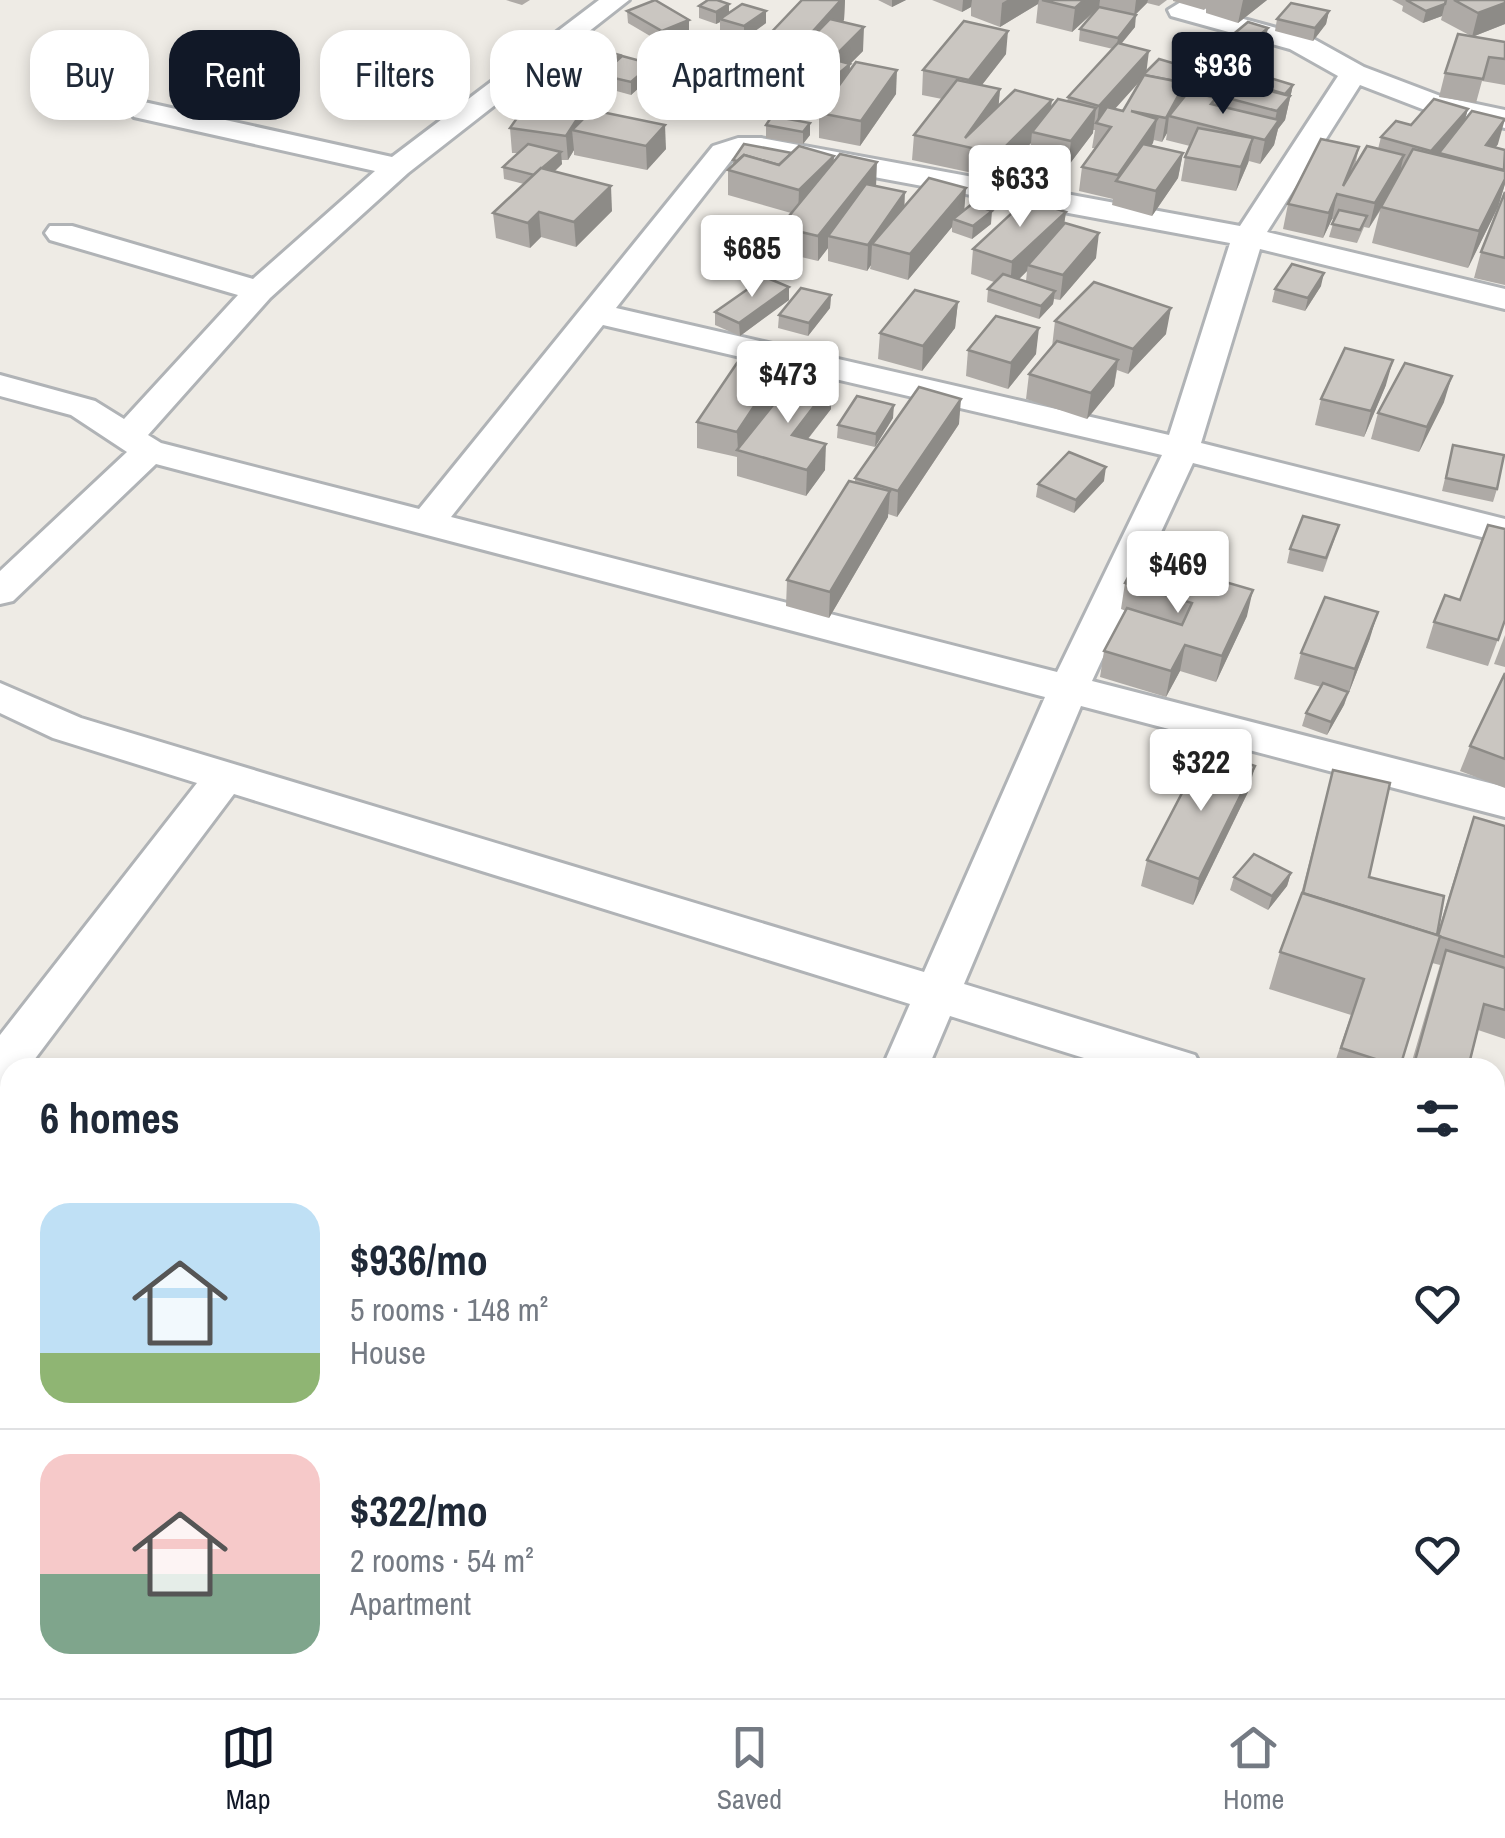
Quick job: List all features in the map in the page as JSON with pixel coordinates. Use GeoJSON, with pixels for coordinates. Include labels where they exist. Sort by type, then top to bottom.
{"type":"FeatureCollection","features":[{"type":"Feature","properties":{"kind":"street"},"geometry":{"type":"LineString","coordinates":[[0,592],[138,444],[259,291],[397,167],[616,0]]}},
{"type":"Feature","properties":{"kind":"street"},"geometry":{"type":"LineString","coordinates":[[1182,10],[1300,43],[1354,73],[1434,104],[1505,119]]}},
{"type":"Feature","properties":{"kind":"street"},"geometry":{"type":"LineString","coordinates":[[910,1058],[1069,688],[1182,449],[1248,236],[1354,73]]}},
{"type":"Feature","properties":{"kind":"street"},"geometry":{"type":"LineString","coordinates":[[149,113],[397,167]]}},
{"type":"Feature","properties":{"kind":"street"},"geometry":{"type":"LineString","coordinates":[[427,523],[724,152],[738,147],[761,147],[1248,236],[1505,299]]}},
{"type":"Feature","properties":{"kind":"street"},"geometry":{"type":"LineString","coordinates":[[61,233],[259,291]]}},
{"type":"Feature","properties":{"kind":"street"},"geometry":{"type":"LineString","coordinates":[[594,314],[1182,449],[1505,530]]}},
{"type":"Feature","properties":{"kind":"street"},"geometry":{"type":"LineString","coordinates":[[0,385],[83,408],[138,444],[427,523],[1505,802]]}},
{"type":"Feature","properties":{"kind":"street"},"geometry":{"type":"LineString","coordinates":[[0,697],[68,728],[1146,1058]]}},
{"type":"Feature","properties":{"kind":"street"},"geometry":{"type":"LineString","coordinates":[[9,1058],[224,776]]}},
{"type":"Feature","properties":{"kind":"building"},"geometry":{"type":"Polygon","coordinates":[[[655,0],[689,20],[660,30],[627,11],[655,0]]]}},
{"type":"Feature","properties":{"kind":"building"},"geometry":{"type":"Polygon","coordinates":[[[708,0],[729,4],[716,12],[699,6],[708,0]]]}},
{"type":"Feature","properties":{"kind":"building"},"geometry":{"type":"Polygon","coordinates":[[[802,0],[841,0],[814,30],[773,30],[802,0]]]}},
{"type":"Feature","properties":{"kind":"building"},"geometry":{"type":"Polygon","coordinates":[[[1042,0],[1084,0],[1075,8],[1042,0]]]}},
{"type":"Feature","properties":{"kind":"building"},"geometry":{"type":"Polygon","coordinates":[[[1406,0],[1446,0],[1445,4],[1426,11],[1406,0]]]}},
{"type":"Feature","properties":{"kind":"building"},"geometry":{"type":"Polygon","coordinates":[[[1454,0],[1505,0],[1505,3],[1478,13],[1454,0]]]}},
{"type":"Feature","properties":{"kind":"building"},"geometry":{"type":"Polygon","coordinates":[[[1291,3],[1329,11],[1315,28],[1277,19],[1291,3]]]}},
{"type":"Feature","properties":{"kind":"building"},"geometry":{"type":"Polygon","coordinates":[[[742,4],[766,11],[744,26],[720,19],[742,4]]]}},
{"type":"Feature","properties":{"kind":"building"},"geometry":{"type":"Polygon","coordinates":[[[1099,7],[1136,15],[1118,38],[1080,29],[1099,7]]]}},
{"type":"Feature","properties":{"kind":"building"},"geometry":{"type":"Polygon","coordinates":[[[830,19],[864,27],[840,51],[840,30],[819,30],[830,19]]]}},
{"type":"Feature","properties":{"kind":"building"},"geometry":{"type":"Polygon","coordinates":[[[964,21],[1008,31],[969,80],[923,70],[964,21]]]}},
{"type":"Feature","properties":{"kind":"building"},"geometry":{"type":"Polygon","coordinates":[[[1248,22],[1268,28],[1244,48],[1224,42],[1248,22]]]}},
{"type":"Feature","properties":{"kind":"building"},"geometry":{"type":"Polygon","coordinates":[[[1458,34],[1505,42],[1505,59],[1489,57],[1483,79],[1445,73],[1458,34]]]}},
{"type":"Feature","properties":{"kind":"building"},"geometry":{"type":"Polygon","coordinates":[[[1118,43],[1149,51],[1099,106],[1068,97],[1118,43]]]}},
{"type":"Feature","properties":{"kind":"building"},"geometry":{"type":"Polygon","coordinates":[[[622,56],[637,60],[637,77],[631,82],[617,79],[617,61],[622,56]]]}},
{"type":"Feature","properties":{"kind":"building"},"geometry":{"type":"Polygon","coordinates":[[[1159,59],[1200,71],[1184,87],[1185,83],[1144,75],[1140,78],[1159,59]]]}},
{"type":"Feature","properties":{"kind":"building"},"geometry":{"type":"Polygon","coordinates":[[[1211,59],[1238,67],[1227,80],[1290,96],[1277,111],[1186,87],[1211,59]]]}},
{"type":"Feature","properties":{"kind":"building"},"geometry":{"type":"Polygon","coordinates":[[[856,62],[897,70],[861,121],[840,117],[840,84],[856,62]]]}},
{"type":"Feature","properties":{"kind":"building"},"geometry":{"type":"Polygon","coordinates":[[[1144,75],[1185,83],[1166,118],[1131,111],[1157,119],[1118,175],[1082,167],[1111,127],[1096,123],[1107,107],[1123,111],[1144,75]]]}},
{"type":"Feature","properties":{"kind":"building"},"geometry":{"type":"Polygon","coordinates":[[[1270,78],[1293,85],[1285,94],[1261,87],[1270,78]]]}},
{"type":"Feature","properties":{"kind":"building"},"geometry":{"type":"Polygon","coordinates":[[[957,80],[1000,89],[965,138],[1015,90],[1052,100],[998,154],[914,135],[957,80]]]}},
{"type":"Feature","properties":{"kind":"building"},"geometry":{"type":"Polygon","coordinates":[[[1189,91],[1216,98],[1211,104],[1279,120],[1265,140],[1169,116],[1189,91]]]}},
{"type":"Feature","properties":{"kind":"building"},"geometry":{"type":"Polygon","coordinates":[[[1058,99],[1096,108],[1071,141],[1032,132],[1058,99]]]}},
{"type":"Feature","properties":{"kind":"building"},"geometry":{"type":"Polygon","coordinates":[[[1434,99],[1468,109],[1431,151],[1381,137],[1396,121],[1411,125],[1434,99]]]}},
{"type":"Feature","properties":{"kind":"building"},"geometry":{"type":"Polygon","coordinates":[[[1472,111],[1505,119],[1486,145],[1505,150],[1504,170],[1439,153],[1472,111]]]}},
{"type":"Feature","properties":{"kind":"building"},"geometry":{"type":"Polygon","coordinates":[[[617,115],[665,125],[646,146],[572,130],[582,120],[617,120],[617,115]]]}},
{"type":"Feature","properties":{"kind":"building"},"geometry":{"type":"Polygon","coordinates":[[[516,120],[576,120],[566,136],[510,128],[516,120]]]}},
{"type":"Feature","properties":{"kind":"building"},"geometry":{"type":"Polygon","coordinates":[[[769,120],[810,123],[803,132],[766,125],[769,120]]]}},
{"type":"Feature","properties":{"kind":"building"},"geometry":{"type":"Polygon","coordinates":[[[1198,128],[1253,138],[1241,167],[1185,157],[1198,128]]]}},
{"type":"Feature","properties":{"kind":"building"},"geometry":{"type":"Polygon","coordinates":[[[1321,139],[1359,147],[1343,186],[1367,146],[1404,155],[1375,203],[1337,194],[1329,213],[1288,204],[1321,139]]]}},
{"type":"Feature","properties":{"kind":"building"},"geometry":{"type":"Polygon","coordinates":[[[528,144],[561,152],[534,175],[503,167],[528,144]]]}},
{"type":"Feature","properties":{"kind":"building"},"geometry":{"type":"Polygon","coordinates":[[[744,144],[792,153],[779,165],[744,155],[733,160],[744,144]]]}},
{"type":"Feature","properties":{"kind":"building"},"geometry":{"type":"Polygon","coordinates":[[[1143,144],[1183,153],[1156,191],[1116,181],[1143,144]]]}},
{"type":"Feature","properties":{"kind":"building"},"geometry":{"type":"Polygon","coordinates":[[[799,146],[834,156],[799,190],[728,170],[744,155],[779,165],[799,146]]]}},
{"type":"Feature","properties":{"kind":"building"},"geometry":{"type":"Polygon","coordinates":[[[1413,149],[1505,171],[1505,179],[1479,231],[1381,207],[1413,149]]]}},
{"type":"Feature","properties":{"kind":"building"},"geometry":{"type":"Polygon","coordinates":[[[840,154],[877,162],[818,236],[780,227],[840,154]]]}},
{"type":"Feature","properties":{"kind":"building"},"geometry":{"type":"Polygon","coordinates":[[[541,168],[611,186],[574,222],[539,212],[528,223],[493,213],[541,168]]]}},
{"type":"Feature","properties":{"kind":"building"},"geometry":{"type":"Polygon","coordinates":[[[929,178],[966,188],[910,254],[872,244],[929,178]]]}},
{"type":"Feature","properties":{"kind":"building"},"geometry":{"type":"Polygon","coordinates":[[[866,184],[905,192],[868,245],[828,236],[866,184]]]}},
{"type":"Feature","properties":{"kind":"building"},"geometry":{"type":"Polygon","coordinates":[[[1505,192],[1505,258],[1481,252],[1505,192]]]}},
{"type":"Feature","properties":{"kind":"building"},"geometry":{"type":"Polygon","coordinates":[[[1027,199],[1066,212],[1012,262],[973,249],[1027,199]]]}},
{"type":"Feature","properties":{"kind":"building"},"geometry":{"type":"Polygon","coordinates":[[[972,204],[992,211],[973,226],[953,219],[972,204]]]}},
{"type":"Feature","properties":{"kind":"building"},"geometry":{"type":"Polygon","coordinates":[[[1339,210],[1367,216],[1360,230],[1332,224],[1339,210]]]}},
{"type":"Feature","properties":{"kind":"building"},"geometry":{"type":"Polygon","coordinates":[[[1065,223],[1099,233],[1063,275],[1028,265],[1065,223]]]}},
{"type":"Feature","properties":{"kind":"building"},"geometry":{"type":"Polygon","coordinates":[[[1292,264],[1324,273],[1308,298],[1275,289],[1292,264]]]}},
{"type":"Feature","properties":{"kind":"building"},"geometry":{"type":"Polygon","coordinates":[[[1003,274],[1055,291],[1041,306],[988,289],[1003,274]]]}},
{"type":"Feature","properties":{"kind":"building"},"geometry":{"type":"Polygon","coordinates":[[[765,277],[789,287],[739,323],[715,312],[765,277]]]}},
{"type":"Feature","properties":{"kind":"building"},"geometry":{"type":"Polygon","coordinates":[[[1094,282],[1171,308],[1133,349],[1055,321],[1094,282]]]}},
{"type":"Feature","properties":{"kind":"building"},"geometry":{"type":"Polygon","coordinates":[[[801,288],[831,295],[809,323],[779,315],[801,288]]]}},
{"type":"Feature","properties":{"kind":"building"},"geometry":{"type":"Polygon","coordinates":[[[915,290],[958,302],[923,346],[880,333],[915,290]]]}},
{"type":"Feature","properties":{"kind":"building"},"geometry":{"type":"Polygon","coordinates":[[[996,316],[1039,328],[1011,363],[968,350],[996,316]]]}},
{"type":"Feature","properties":{"kind":"building"},"geometry":{"type":"Polygon","coordinates":[[[1057,341],[1118,360],[1091,393],[1029,374],[1057,341]]]}},
{"type":"Feature","properties":{"kind":"building"},"geometry":{"type":"Polygon","coordinates":[[[1345,348],[1393,360],[1371,411],[1321,399],[1345,348]]]}},
{"type":"Feature","properties":{"kind":"building"},"geometry":{"type":"Polygon","coordinates":[[[737,363],[776,373],[737,432],[697,422],[737,363]]]}},
{"type":"Feature","properties":{"kind":"building"},"geometry":{"type":"Polygon","coordinates":[[[1405,363],[1452,376],[1427,427],[1378,413],[1405,363]]]}},
{"type":"Feature","properties":{"kind":"building"},"geometry":{"type":"Polygon","coordinates":[[[798,374],[831,384],[792,435],[826,444],[807,470],[737,450],[798,374]]]}},
{"type":"Feature","properties":{"kind":"building"},"geometry":{"type":"Polygon","coordinates":[[[919,387],[961,399],[898,491],[855,478],[919,387]]]}},
{"type":"Feature","properties":{"kind":"building"},"geometry":{"type":"Polygon","coordinates":[[[857,396],[894,405],[876,434],[838,425],[857,396]]]}},
{"type":"Feature","properties":{"kind":"building"},"geometry":{"type":"Polygon","coordinates":[[[1453,445],[1504,455],[1497,489],[1446,478],[1453,445]]]}},
{"type":"Feature","properties":{"kind":"building"},"geometry":{"type":"Polygon","coordinates":[[[1069,452],[1106,467],[1076,500],[1038,484],[1069,452]]]}},
{"type":"Feature","properties":{"kind":"building"},"geometry":{"type":"Polygon","coordinates":[[[849,481],[890,491],[830,592],[787,580],[849,481]]]}},
{"type":"Feature","properties":{"kind":"building"},"geometry":{"type":"Polygon","coordinates":[[[1303,516],[1339,525],[1326,558],[1290,549],[1303,516]]]}},
{"type":"Feature","properties":{"kind":"building"},"geometry":{"type":"Polygon","coordinates":[[[1488,525],[1505,529],[1505,620],[1498,640],[1434,622],[1445,595],[1460,600],[1488,525]]]}},
{"type":"Feature","properties":{"kind":"building"},"geometry":{"type":"Polygon","coordinates":[[[1139,557],[1253,590],[1222,656],[1185,645],[1171,671],[1104,651],[1127,608],[1182,625],[1192,603],[1125,583],[1139,557]]]}},
{"type":"Feature","properties":{"kind":"building"},"geometry":{"type":"Polygon","coordinates":[[[1325,597],[1378,612],[1355,669],[1301,653],[1325,597]]]}},
{"type":"Feature","properties":{"kind":"building"},"geometry":{"type":"Polygon","coordinates":[[[1505,673],[1505,759],[1470,746],[1505,673]]]}},
{"type":"Feature","properties":{"kind":"building"},"geometry":{"type":"Polygon","coordinates":[[[1323,683],[1348,692],[1331,722],[1306,713],[1323,683]]]}},
{"type":"Feature","properties":{"kind":"building"},"geometry":{"type":"Polygon","coordinates":[[[1205,749],[1255,766],[1199,879],[1147,860],[1205,749]]]}},
{"type":"Feature","properties":{"kind":"building"},"geometry":{"type":"Polygon","coordinates":[[[1333,770],[1390,783],[1369,877],[1444,896],[1437,935],[1303,893],[1333,770]]]}},
{"type":"Feature","properties":{"kind":"building"},"geometry":{"type":"Polygon","coordinates":[[[1474,817],[1505,826],[1505,957],[1438,936],[1474,817]]]}},
{"type":"Feature","properties":{"kind":"building"},"geometry":{"type":"Polygon","coordinates":[[[1254,854],[1291,873],[1272,896],[1234,877],[1254,854]]]}},
{"type":"Feature","properties":{"kind":"building"},"geometry":{"type":"Polygon","coordinates":[[[1302,893],[1440,936],[1403,1058],[1372,1058],[1341,1048],[1364,979],[1280,952],[1302,893]]]}},
{"type":"Feature","properties":{"kind":"building"},"geometry":{"type":"Polygon","coordinates":[[[1446,950],[1505,968],[1505,1010],[1484,1004],[1470,1058],[1416,1058],[1446,950]]]}}]}
